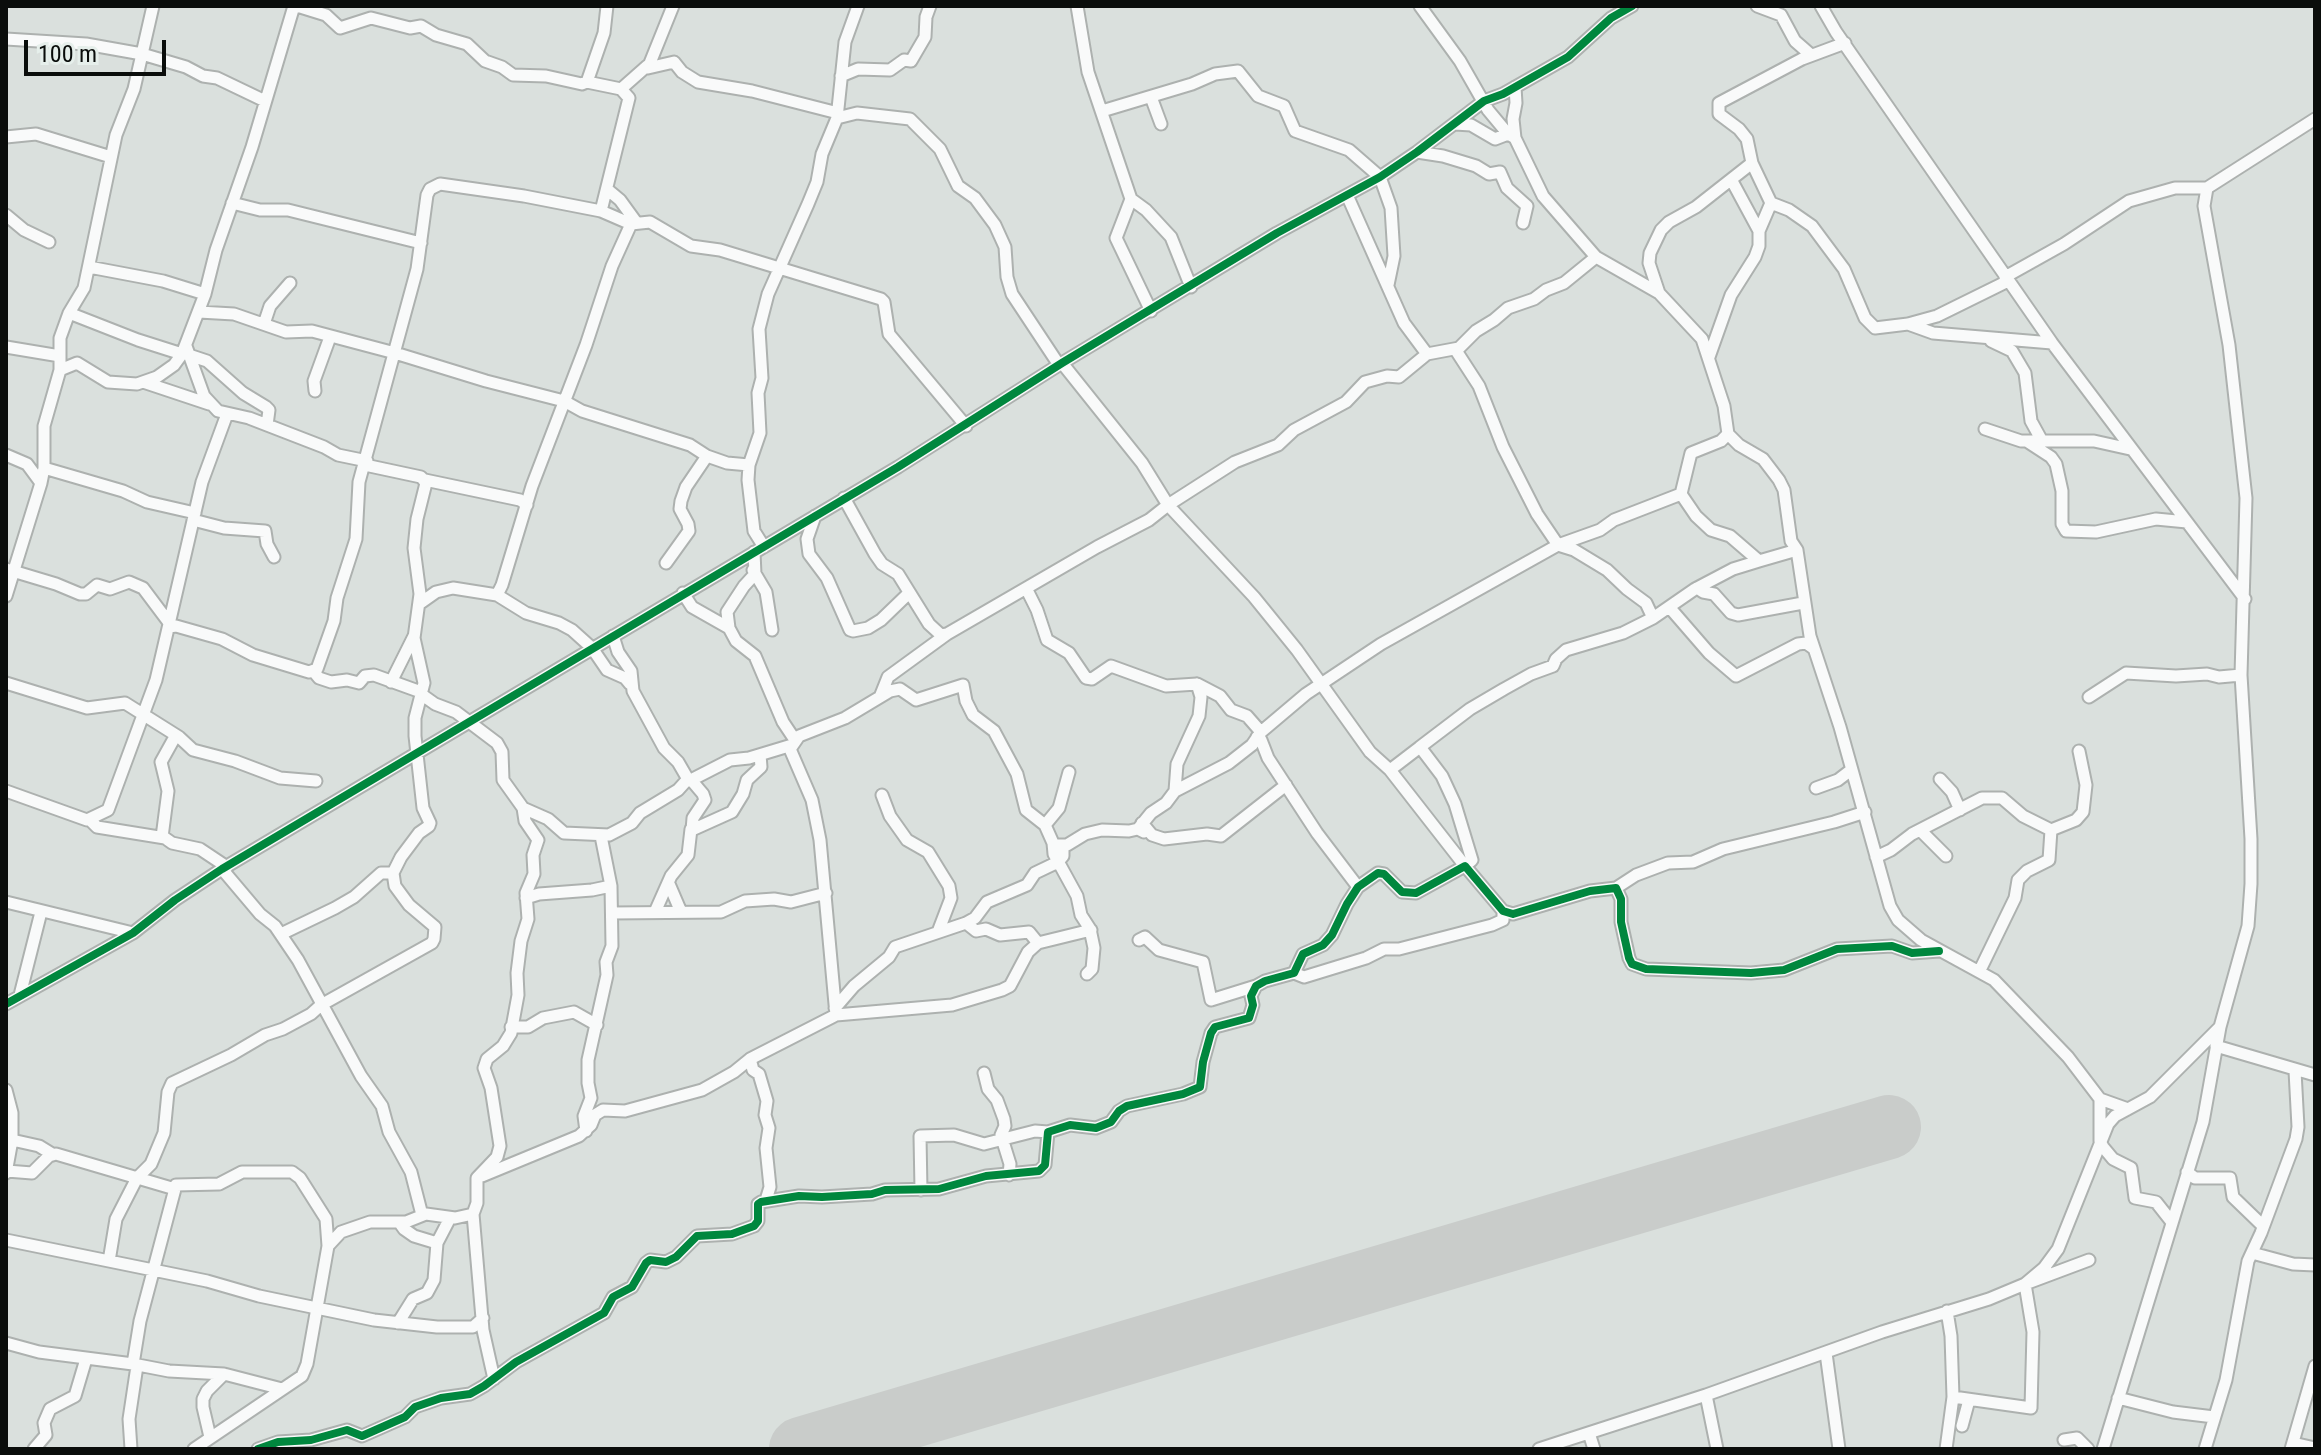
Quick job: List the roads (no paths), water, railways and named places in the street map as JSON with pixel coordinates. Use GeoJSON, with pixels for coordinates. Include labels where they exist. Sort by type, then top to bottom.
{"type":"FeatureCollection","features":[{"type":"Feature","properties":{"kind":"street"},"geometry":{"type":"LineString","coordinates":[[6,596],[9,570],[41,483],[44,426],[60,370],[60,338],[69,313],[84,288],[116,135],[134,89],[153,6]]}},
{"type":"Feature","properties":{"kind":"street"},"geometry":{"type":"LineString","coordinates":[[60,370],[77,363],[108,382],[137,384],[157,377],[186,352],[296,6],[326,15],[340,28],[371,18],[410,28],[421,26],[436,35],[467,44],[485,61],[513,75],[546,76],[621,89],[629,98],[601,211]]}},
{"type":"Feature","properties":{"kind":"street"},"geometry":{"type":"LineString","coordinates":[[587,82],[604,33],[607,6]]}},
{"type":"Feature","properties":{"kind":"street"},"geometry":{"type":"LineString","coordinates":[[621,89],[647,66],[673,6]]}},
{"type":"Feature","properties":{"kind":"street"},"geometry":{"type":"LineString","coordinates":[[836,1012],[820,840],[812,800],[791,753],[793,742],[758,661],[736,641],[729,628],[727,612],[755,574],[759,549],[751,517],[749,465],[760,433],[758,393],[762,378],[759,329],[779,268],[817,182],[822,154],[839,111],[848,29],[858,6]]}},
{"type":"Feature","properties":{"kind":"street"},"geometry":{"type":"LineString","coordinates":[[841,76],[858,69],[890,70],[904,60],[911,61],[925,37],[930,6]]}},
{"type":"Feature","properties":{"kind":"street"},"geometry":{"type":"LineString","coordinates":[[1077,6],[1088,72],[1131,199],[1171,237],[1191,287]]}},
{"type":"Feature","properties":{"kind":"street"},"geometry":{"type":"LineString","coordinates":[[1420,6],[1460,61],[1467,79],[1512,136],[1543,196],[1596,257],[1659,293],[1702,339],[1724,406],[1728,434],[1739,445],[1763,459],[1779,480],[1784,490],[1791,541],[1797,550],[1803,603],[1813,648],[1865,812],[1885,892],[1898,920],[1939,951],[1980,970],[2005,990],[2048,1035],[2100,1099],[2100,1141],[2113,1159],[2131,1168],[2135,1198],[2156,1202],[2169,1215]]}},
{"type":"Feature","properties":{"kind":"street"},"geometry":{"type":"LineString","coordinates":[[6,1004],[133,933],[175,900],[225,868],[966,426],[1060,364],[1277,233],[1380,177],[1484,101],[1568,57],[1610,12],[1632,6]]}},
{"type":"Feature","properties":{"kind":"street"},"geometry":{"type":"LineString","coordinates":[[1757,6],[1781,15],[1795,41],[1811,55]]}},
{"type":"Feature","properties":{"kind":"street"},"geometry":{"type":"LineString","coordinates":[[1821,6],[2006,279],[2130,450],[2245,599]]}},
{"type":"Feature","properties":{"kind":"street"},"geometry":{"type":"LineString","coordinates":[[6,39],[86,44],[142,54],[217,78],[265,101]]}},
{"type":"Feature","properties":{"kind":"street"},"geometry":{"type":"LineString","coordinates":[[1845,43],[1811,55],[1719,103],[1719,114],[1747,139],[1752,163],[1771,203],[1789,210],[1812,226],[1844,269],[1869,325],[1875,328],[1937,316],[2006,279],[2129,201],[2183,188],[2207,188],[2315,119]]}},
{"type":"Feature","properties":{"kind":"street"},"geometry":{"type":"LineString","coordinates":[[647,66],[650,68],[674,62],[682,72],[698,82],[839,111],[910,119],[945,155],[958,186],[975,198],[995,225],[1005,247],[1007,277],[1012,294],[1060,364],[1142,463],[1168,505],[1254,597],[1370,752],[1390,770],[1507,915]]}},
{"type":"Feature","properties":{"kind":"street"},"geometry":{"type":"LineString","coordinates":[[1102,111],[1215,74],[1238,71],[1258,96],[1284,106],[1295,131],[1349,150],[1380,177],[1391,208],[1394,256],[1388,285]]}},
{"type":"Feature","properties":{"kind":"street"},"geometry":{"type":"LineString","coordinates":[[1512,136],[1515,87]]}},
{"type":"Feature","properties":{"kind":"street"},"geometry":{"type":"LineString","coordinates":[[1151,97],[1161,124]]}},
{"type":"Feature","properties":{"kind":"street"},"geometry":{"type":"LineString","coordinates":[[1455,124],[1471,125],[1495,139],[1512,136]]}},
{"type":"Feature","properties":{"kind":"street"},"geometry":{"type":"LineString","coordinates":[[6,137],[36,134],[111,157]]}},
{"type":"Feature","properties":{"kind":"street"},"geometry":{"type":"LineString","coordinates":[[1417,152],[1476,166],[1489,174],[1500,172],[1507,188],[1527,206],[1523,223]]}},
{"type":"Feature","properties":{"kind":"street"},"geometry":{"type":"LineString","coordinates":[[1659,293],[1649,263],[1650,253],[1661,230],[1732,181],[1752,163]]}},
{"type":"Feature","properties":{"kind":"street"},"geometry":{"type":"LineString","coordinates":[[1732,181],[1759,231]]}},
{"type":"Feature","properties":{"kind":"street"},"geometry":{"type":"LineString","coordinates":[[314,672],[334,621],[337,598],[356,539],[359,482],[417,269],[427,195],[430,189],[440,184],[601,211],[634,223],[650,222],[691,246],[720,250],[883,301],[889,334],[966,426]]}},
{"type":"Feature","properties":{"kind":"street"},"geometry":{"type":"LineString","coordinates":[[2183,188],[2204,206]]}},
{"type":"Feature","properties":{"kind":"street"},"geometry":{"type":"LineString","coordinates":[[2103,1449],[2169,1215],[2203,1122],[2220,1027],[2248,926],[2251,839],[2241,675],[2246,498],[2227,329],[2204,206],[2207,188]]}},
{"type":"Feature","properties":{"kind":"street"},"geometry":{"type":"LineString","coordinates":[[608,190],[620,200],[634,223]]}},
{"type":"Feature","properties":{"kind":"street"},"geometry":{"type":"LineString","coordinates":[[1347,195],[1404,323],[1427,354]]}},
{"type":"Feature","properties":{"kind":"street"},"geometry":{"type":"LineString","coordinates":[[1131,199],[1116,238],[1151,311]]}},
{"type":"Feature","properties":{"kind":"street"},"geometry":{"type":"LineString","coordinates":[[232,203],[260,210],[276,208],[297,212],[421,243]]}},
{"type":"Feature","properties":{"kind":"street"},"geometry":{"type":"LineString","coordinates":[[1709,358],[1731,295],[1755,257],[1759,231],[1771,203]]}},
{"type":"Feature","properties":{"kind":"street"},"geometry":{"type":"LineString","coordinates":[[6,215],[24,230],[49,242]]}},
{"type":"Feature","properties":{"kind":"street"},"geometry":{"type":"LineString","coordinates":[[497,595],[524,503],[531,492],[612,266],[634,223]]}},
{"type":"Feature","properties":{"kind":"street"},"geometry":{"type":"LineString","coordinates":[[880,697],[888,677],[947,634],[1149,520],[1235,462],[1278,445],[1294,430],[1346,402],[1365,382],[1387,376],[1399,377],[1427,354],[1455,349],[1508,308],[1564,283],[1596,257]]}},
{"type":"Feature","properties":{"kind":"street"},"geometry":{"type":"LineString","coordinates":[[89,267],[163,281],[205,294]]}},
{"type":"Feature","properties":{"kind":"street"},"geometry":{"type":"LineString","coordinates":[[264,324],[270,306],[290,283]]}},
{"type":"Feature","properties":{"kind":"street"},"geometry":{"type":"LineString","coordinates":[[199,312],[234,314],[286,332],[312,331],[395,353],[564,401],[582,411],[690,445],[707,456],[727,463],[749,465]]}},
{"type":"Feature","properties":{"kind":"street"},"geometry":{"type":"LineString","coordinates":[[69,313],[138,340],[186,352],[207,361],[243,393],[269,410],[267,425]]}},
{"type":"Feature","properties":{"kind":"street"},"geometry":{"type":"LineString","coordinates":[[1908,324],[1933,333],[2052,343]]}},
{"type":"Feature","properties":{"kind":"street"},"geometry":{"type":"LineString","coordinates":[[315,391],[314,381],[330,337]]}},
{"type":"Feature","properties":{"kind":"street"},"geometry":{"type":"LineString","coordinates":[[1979,337],[1998,343],[2017,357],[2025,373],[2031,421],[2042,441]]}},
{"type":"Feature","properties":{"kind":"street"},"geometry":{"type":"LineString","coordinates":[[6,347],[60,356]]}},
{"type":"Feature","properties":{"kind":"street"},"geometry":{"type":"LineString","coordinates":[[1455,349],[1479,386],[1503,447],[1537,514],[1558,545],[1574,550],[1607,570],[1736,676],[1798,644],[1806,643],[1813,648]]}},
{"type":"Feature","properties":{"kind":"street"},"geometry":{"type":"LineString","coordinates":[[186,352],[209,404]]}},
{"type":"Feature","properties":{"kind":"street"},"geometry":{"type":"LineString","coordinates":[[143,382],[209,404],[227,414],[267,425],[364,464],[524,503]]}},
{"type":"Feature","properties":{"kind":"street"},"geometry":{"type":"LineString","coordinates":[[556,423],[582,411]]}},
{"type":"Feature","properties":{"kind":"street"},"geometry":{"type":"LineString","coordinates":[[90,820],[108,810],[143,716],[172,623],[202,482],[227,414]]}},
{"type":"Feature","properties":{"kind":"street"},"geometry":{"type":"LineString","coordinates":[[1985,429],[2028,442],[2051,457],[2056,464],[2062,491],[2062,524],[2066,531],[2096,532],[2156,519],[2187,522]]}},
{"type":"Feature","properties":{"kind":"street"},"geometry":{"type":"LineString","coordinates":[[1681,494],[1691,453],[1721,441],[1728,434]]}},
{"type":"Feature","properties":{"kind":"street"},"geometry":{"type":"LineString","coordinates":[[2028,442],[2094,441],[2130,450]]}},
{"type":"Feature","properties":{"kind":"street"},"geometry":{"type":"LineString","coordinates":[[6,455],[27,464],[41,483]]}},
{"type":"Feature","properties":{"kind":"street"},"geometry":{"type":"LineString","coordinates":[[666,563],[689,531],[680,509],[681,501],[686,487],[707,456]]}},
{"type":"Feature","properties":{"kind":"street"},"geometry":{"type":"LineString","coordinates":[[44,468],[123,491],[224,528],[246,527],[265,531],[274,557]]}},
{"type":"Feature","properties":{"kind":"street"},"geometry":{"type":"LineString","coordinates":[[109,1261],[116,1219],[137,1178],[151,1164],[164,1133],[168,1092],[172,1083],[311,1014],[321,1005],[432,943],[434,939],[435,927],[409,905],[395,886],[393,873],[419,833],[429,826],[421,793],[415,736],[415,718],[424,683],[415,633],[420,594],[414,548],[425,480]]}},
{"type":"Feature","properties":{"kind":"street"},"geometry":{"type":"LineString","coordinates":[[1144,828],[1151,813],[1166,803],[1175,791],[1229,763],[1246,750],[1259,734],[1321,685],[1412,625],[1558,545],[1681,494]]}},
{"type":"Feature","properties":{"kind":"street"},"geometry":{"type":"LineString","coordinates":[[1681,494],[1711,530],[1730,536],[1759,561]]}},
{"type":"Feature","properties":{"kind":"street"},"geometry":{"type":"LineString","coordinates":[[844,498],[882,564],[898,574],[937,633],[947,634]]}},
{"type":"Feature","properties":{"kind":"street"},"geometry":{"type":"LineString","coordinates":[[815,516],[807,539],[809,554],[827,578],[850,630],[868,628],[881,620],[909,593]]}},
{"type":"Feature","properties":{"kind":"street"},"geometry":{"type":"LineString","coordinates":[[1390,770],[1470,709],[1531,674],[1553,666],[1566,650],[1623,633],[1733,569],[1797,550]]}},
{"type":"Feature","properties":{"kind":"street"},"geometry":{"type":"LineString","coordinates":[[740,560],[752,568],[766,592],[772,630]]}},
{"type":"Feature","properties":{"kind":"street"},"geometry":{"type":"LineString","coordinates":[[9,570],[80,594],[86,594],[97,585],[110,589],[129,582],[143,588],[172,623],[222,639],[253,655],[314,672],[319,678],[331,682],[347,680],[359,683],[369,675],[421,693],[471,721],[497,743],[502,752],[503,780],[523,808],[525,821],[538,840],[533,855],[534,874],[526,898],[528,919],[521,941],[518,995],[511,1027],[507,1040],[487,1059],[484,1068],[491,1088],[500,1146],[497,1157],[477,1178],[477,1203],[473,1214],[479,1325],[494,1379]]}},
{"type":"Feature","properties":{"kind":"street"},"geometry":{"type":"LineString","coordinates":[[419,604],[445,588],[497,595],[526,613],[572,630],[592,648],[607,670],[625,678],[630,684],[664,748],[699,787],[710,810],[723,818]]}},
{"type":"Feature","properties":{"kind":"street"},"geometry":{"type":"LineString","coordinates":[[1697,588],[1714,594],[1731,613],[1738,615],[1803,603]]}},
{"type":"Feature","properties":{"kind":"street"},"geometry":{"type":"LineString","coordinates":[[1027,590],[1047,640],[1069,653],[1086,678],[1092,679],[1111,666],[1166,686],[1197,684],[1220,696],[1231,710],[1242,712],[1259,734],[1286,785],[1317,833],[1358,887]]}},
{"type":"Feature","properties":{"kind":"street"},"geometry":{"type":"LineString","coordinates":[[683,593],[692,607],[729,628]]}},
{"type":"Feature","properties":{"kind":"street"},"geometry":{"type":"LineString","coordinates":[[391,682],[415,633]]}},
{"type":"Feature","properties":{"kind":"street"},"geometry":{"type":"LineString","coordinates":[[613,636],[618,652],[631,671],[630,684]]}},
{"type":"Feature","properties":{"kind":"street"},"geometry":{"type":"LineString","coordinates":[[2089,697],[2126,673],[2241,675]]}},
{"type":"Feature","properties":{"kind":"street"},"geometry":{"type":"LineString","coordinates":[[6,683],[87,708],[121,702],[176,735],[193,750],[280,778],[316,781]]}},
{"type":"Feature","properties":{"kind":"street"},"geometry":{"type":"LineString","coordinates":[[1175,791],[1177,764],[1199,716],[1201,697],[1197,684]]}},
{"type":"Feature","properties":{"kind":"street"},"geometry":{"type":"LineString","coordinates":[[477,1178],[586,1131],[595,1115],[603,1110],[625,1111],[664,1102],[702,1090],[752,1064],[836,1012],[854,986],[889,957],[895,947],[966,923],[975,918],[987,902],[1027,885],[1035,873],[1058,862],[1063,856],[1045,825],[1026,810],[1010,760],[994,731],[973,715],[963,685],[916,700],[900,689],[880,697],[845,718],[793,742],[760,755],[730,760],[690,780],[640,813],[632,823],[601,836]]}},
{"type":"Feature","properties":{"kind":"street"},"geometry":{"type":"LineString","coordinates":[[163,728],[167,753]]}},
{"type":"Feature","properties":{"kind":"street"},"geometry":{"type":"LineString","coordinates":[[162,837],[168,791],[161,762],[176,735]]}},
{"type":"Feature","properties":{"kind":"street"},"geometry":{"type":"LineString","coordinates":[[1294,973],[1303,954],[1323,945],[1332,935],[1358,887],[1381,873],[1402,892],[1416,893],[1472,860],[1455,804],[1442,776],[1420,747]]}},
{"type":"Feature","properties":{"kind":"street"},"geometry":{"type":"LineString","coordinates":[[1876,857],[1982,798],[1996,796],[2012,804],[2023,816],[2051,830],[2076,820],[2083,812],[2086,785],[2079,751]]}},
{"type":"Feature","properties":{"kind":"street"},"geometry":{"type":"LineString","coordinates":[[691,829],[723,818],[737,807],[747,780],[761,767],[760,755]]}},
{"type":"Feature","properties":{"kind":"street"},"geometry":{"type":"LineString","coordinates":[[1816,788],[1838,780],[1851,770]]}},
{"type":"Feature","properties":{"kind":"street"},"geometry":{"type":"LineString","coordinates":[[1045,825],[1059,808],[1069,772]]}},
{"type":"Feature","properties":{"kind":"street"},"geometry":{"type":"LineString","coordinates":[[1940,779],[1952,792],[1960,810]]}},
{"type":"Feature","properties":{"kind":"street"},"geometry":{"type":"LineString","coordinates":[[1058,844],[1094,832],[1144,828],[1164,839],[1207,834],[1221,836],[1286,785]]}},
{"type":"Feature","properties":{"kind":"street"},"geometry":{"type":"LineString","coordinates":[[6,791],[90,820],[97,827],[162,837],[175,844],[200,849],[225,868],[281,934],[332,1019],[361,1076],[382,1106],[389,1132],[411,1172],[422,1215]]}},
{"type":"Feature","properties":{"kind":"street"},"geometry":{"type":"LineString","coordinates":[[882,795],[890,816],[907,840],[928,852],[949,886],[951,898],[938,932]]}},
{"type":"Feature","properties":{"kind":"street"},"geometry":{"type":"LineString","coordinates":[[655,912],[671,876],[688,855],[693,818],[705,800]]}},
{"type":"Feature","properties":{"kind":"street"},"geometry":{"type":"LineString","coordinates":[[523,808],[548,819],[564,833],[596,832],[601,836],[611,886],[612,946],[606,962],[607,975],[588,1060],[591,1098],[584,1116],[586,1131]]}},
{"type":"Feature","properties":{"kind":"street"},"geometry":{"type":"LineString","coordinates":[[1139,940],[1145,937],[1159,950],[1203,962],[1211,1000],[1294,973],[1304,977],[1366,958],[1384,949],[1399,949],[1492,925],[1507,915],[1590,891],[1616,888],[1636,875],[1668,863],[1693,862],[1723,849],[1821,826],[1865,812]]}},
{"type":"Feature","properties":{"kind":"street"},"geometry":{"type":"LineString","coordinates":[[1920,830],[1946,856]]}},
{"type":"Feature","properties":{"kind":"street"},"geometry":{"type":"LineString","coordinates":[[1980,970],[2015,898],[2018,880],[2049,860],[2051,830]]}},
{"type":"Feature","properties":{"kind":"street"},"geometry":{"type":"LineString","coordinates":[[1058,862],[1077,896],[1094,948],[1092,969],[1087,974]]}},
{"type":"Feature","properties":{"kind":"street"},"geometry":{"type":"LineString","coordinates":[[281,934],[344,903],[381,873],[393,873]]}},
{"type":"Feature","properties":{"kind":"street"},"geometry":{"type":"LineString","coordinates":[[669,884],[681,912]]}},
{"type":"Feature","properties":{"kind":"street"},"geometry":{"type":"LineString","coordinates":[[526,898],[611,886]]}},
{"type":"Feature","properties":{"kind":"street"},"geometry":{"type":"LineString","coordinates":[[1616,888],[1621,899],[1621,922],[1629,958],[1632,964],[1642,968],[1744,973],[1784,970],[1837,949],[1892,946],[1912,953],[1939,951]]}},
{"type":"Feature","properties":{"kind":"street"},"geometry":{"type":"LineString","coordinates":[[612,913],[721,912],[745,901],[774,899],[791,902],[826,893]]}},
{"type":"Feature","properties":{"kind":"street"},"geometry":{"type":"LineString","coordinates":[[6,902],[133,933]]}},
{"type":"Feature","properties":{"kind":"street"},"geometry":{"type":"LineString","coordinates":[[20,995],[41,912]]}},
{"type":"Feature","properties":{"kind":"street"},"geometry":{"type":"LineString","coordinates":[[966,923],[976,931],[988,929],[1000,935],[1029,932],[1038,943]]}},
{"type":"Feature","properties":{"kind":"street"},"geometry":{"type":"LineString","coordinates":[[836,1012],[952,1005],[1002,990],[1010,986],[1028,952],[1038,943],[1086,928]]}},
{"type":"Feature","properties":{"kind":"street"},"geometry":{"type":"LineString","coordinates":[[921,1190],[920,1136],[954,1135],[984,1144],[1070,1125],[1096,1128],[1111,1122],[1127,1106],[1198,1089],[1211,1033],[1218,1025],[1249,1018],[1253,1005],[1251,996],[1256,986]]}},
{"type":"Feature","properties":{"kind":"street"},"geometry":{"type":"LineString","coordinates":[[511,1027],[528,1027],[543,1018],[574,1012],[597,1025]]}},
{"type":"Feature","properties":{"kind":"street"},"geometry":{"type":"LineString","coordinates":[[2025,1284],[2044,1268],[2058,1249],[2108,1124],[2150,1097],[2220,1027]]}},
{"type":"Feature","properties":{"kind":"street"},"geometry":{"type":"LineString","coordinates":[[2216,1046],[2312,1074],[2297,1097]]}},
{"type":"Feature","properties":{"kind":"street"},"geometry":{"type":"LineString","coordinates":[[752,1064],[759,1074],[764,1092],[769,1128],[766,1148],[770,1187],[766,1200]]}},
{"type":"Feature","properties":{"kind":"street"},"geometry":{"type":"LineString","coordinates":[[2205,1449],[2226,1380],[2252,1253],[2296,1139],[2295,1071]]}},
{"type":"Feature","properties":{"kind":"street"},"geometry":{"type":"LineString","coordinates":[[984,1073],[988,1089],[997,1100],[1004,1119],[1001,1135],[1010,1164],[1009,1175]]}},
{"type":"Feature","properties":{"kind":"street"},"geometry":{"type":"LineString","coordinates":[[6,1090],[12,1113],[12,1140],[6,1172],[32,1173],[52,1154]]}},
{"type":"Feature","properties":{"kind":"street"},"geometry":{"type":"LineString","coordinates":[[2100,1099],[2128,1109]]}},
{"type":"Feature","properties":{"kind":"street"},"geometry":{"type":"LineString","coordinates":[[258,1449],[278,1442],[311,1440],[347,1430],[362,1436],[405,1417],[415,1407],[441,1398],[470,1394],[516,1362],[604,1313],[613,1297],[632,1287],[650,1260],[666,1262],[676,1257],[697,1236],[719,1237],[754,1226],[758,1221],[758,1204],[766,1200],[872,1194],[885,1190],[939,1189],[986,1176],[1043,1169],[1048,1132]]}},
{"type":"Feature","properties":{"kind":"street"},"geometry":{"type":"LineString","coordinates":[[12,1140],[175,1189]]}},
{"type":"Feature","properties":{"kind":"street"},"geometry":{"type":"LineString","coordinates":[[131,1449],[129,1419],[140,1321],[176,1185],[219,1184],[230,1181],[242,1172],[292,1172],[300,1178],[326,1219],[328,1246],[304,1373],[194,1449]]}},
{"type":"Feature","properties":{"kind":"street"},"geometry":{"type":"LineString","coordinates":[[2187,1172],[2195,1178],[2230,1178],[2233,1197],[2263,1226]]}},
{"type":"Feature","properties":{"kind":"street"},"geometry":{"type":"LineString","coordinates":[[328,1246],[349,1228],[370,1222],[406,1222],[422,1215],[450,1218],[473,1214]]}},
{"type":"Feature","properties":{"kind":"street"},"geometry":{"type":"LineString","coordinates":[[398,1323],[413,1299],[427,1293],[434,1280],[437,1243],[450,1218]]}},
{"type":"Feature","properties":{"kind":"street"},"geometry":{"type":"LineString","coordinates":[[399,1222],[414,1236],[437,1243]]}},
{"type":"Feature","properties":{"kind":"street"},"geometry":{"type":"LineString","coordinates":[[6,1240],[398,1323],[479,1325]]}},
{"type":"Feature","properties":{"kind":"street"},"geometry":{"type":"LineString","coordinates":[[2252,1253],[2293,1264],[2315,1265]]}},
{"type":"Feature","properties":{"kind":"street"},"geometry":{"type":"LineString","coordinates":[[1539,1449],[1706,1395],[2089,1260]]}},
{"type":"Feature","properties":{"kind":"street"},"geometry":{"type":"LineString","coordinates":[[1953,1397],[2028,1409],[2032,1407],[2033,1332],[2025,1284]]}},
{"type":"Feature","properties":{"kind":"street"},"geometry":{"type":"LineString","coordinates":[[1946,1449],[1953,1397],[1947,1311]]}},
{"type":"Feature","properties":{"kind":"street"},"geometry":{"type":"LineString","coordinates":[[6,1343],[39,1352],[169,1371],[224,1374],[282,1389]]}},
{"type":"Feature","properties":{"kind":"street"},"geometry":{"type":"LineString","coordinates":[[1826,1353],[1839,1449]]}},
{"type":"Feature","properties":{"kind":"street"},"geometry":{"type":"LineString","coordinates":[[34,1449],[45,1436],[44,1423],[50,1409],[75,1396],[86,1359]]}},
{"type":"Feature","properties":{"kind":"street"},"geometry":{"type":"LineString","coordinates":[[2315,1366],[2292,1446],[2315,1448]]}},
{"type":"Feature","properties":{"kind":"street"},"geometry":{"type":"LineString","coordinates":[[210,1437],[203,1399],[224,1374]]}},
{"type":"Feature","properties":{"kind":"street"},"geometry":{"type":"LineString","coordinates":[[1706,1395],[1717,1449]]}},
{"type":"Feature","properties":{"kind":"street"},"geometry":{"type":"LineString","coordinates":[[2118,1398],[2173,1412],[2214,1417]]}},
{"type":"Feature","properties":{"kind":"street"},"geometry":{"type":"LineString","coordinates":[[1962,1426],[1969,1400]]}},
{"type":"Feature","properties":{"kind":"street"},"geometry":{"type":"LineString","coordinates":[[1589,1433],[1594,1449]]}},
{"type":"Feature","properties":{"kind":"street"},"geometry":{"type":"LineString","coordinates":[[2064,1440],[2077,1438],[2088,1449]]}}]}
